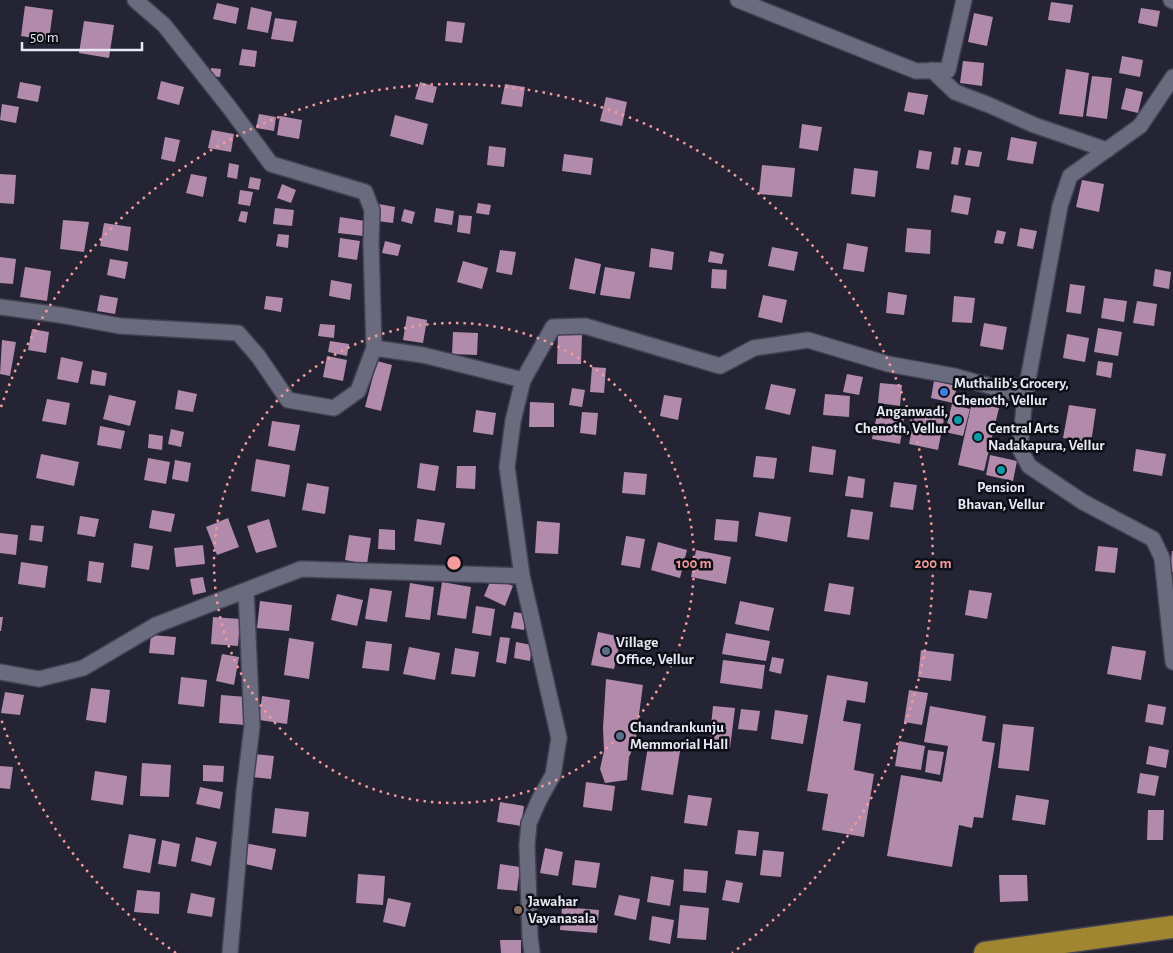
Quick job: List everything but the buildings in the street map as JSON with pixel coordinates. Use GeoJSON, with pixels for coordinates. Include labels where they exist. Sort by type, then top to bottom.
{"type":"FeatureCollection","features":[{"type":"Feature","properties":{"kind":"highway"},"geometry":{"type":"LineString","coordinates":[[985,953],[1173,927]]}},
{"type":"Feature","properties":{"kind":"street"},"geometry":{"type":"LineString","coordinates":[[0,307],[120,326],[238,333],[258,356],[288,400],[334,408],[358,391],[374,348],[372,210],[365,192],[271,164],[164,25],[135,0]]}},
{"type":"Feature","properties":{"kind":"street"},"geometry":{"type":"LineString","coordinates":[[738,0],[916,71],[948,70],[964,0]]}},
{"type":"Feature","properties":{"kind":"street"},"geometry":{"type":"LineString","coordinates":[[932,70],[955,92],[1034,125],[1107,150]]}},
{"type":"Feature","properties":{"kind":"street"},"geometry":{"type":"LineString","coordinates":[[1173,76],[1140,126],[1070,176],[1060,206],[1026,396],[1020,449],[1029,466],[1084,502],[1153,539],[1162,558],[1173,662]]}},
{"type":"Feature","properties":{"kind":"street"},"geometry":{"type":"LineString","coordinates":[[532,953],[527,845],[530,823],[539,800],[553,775],[559,738],[522,576],[507,467],[513,421],[523,380],[553,327],[585,326],[720,366],[754,348],[808,340],[888,364],[954,376],[1026,396]]}},
{"type":"Feature","properties":{"kind":"street"},"geometry":{"type":"LineString","coordinates":[[374,348],[423,355],[523,380]]}},
{"type":"Feature","properties":{"kind":"street"},"geometry":{"type":"LineString","coordinates":[[0,672],[39,679],[83,668],[156,625],[301,568],[522,576]]}},
{"type":"Feature","properties":{"kind":"street"},"geometry":{"type":"LineString","coordinates":[[230,953],[248,751],[252,726],[246,590]]}},
{"type":"Feature","properties":{"kind":"place","name":"Muthalib's Grocery, Chenoth, Vellur"},"geometry":{"type":"Point","coordinates":[944,392]}},
{"type":"Feature","properties":{"kind":"place","name":"Anganwadi, Chenoth, Vellur"},"geometry":{"type":"Point","coordinates":[958,420]}},
{"type":"Feature","properties":{"kind":"place","name":"Central Arts Nadakapura, Vellur"},"geometry":{"type":"Point","coordinates":[978,437]}},
{"type":"Feature","properties":{"kind":"place","name":"Pension Bhavan, Vellur"},"geometry":{"type":"Point","coordinates":[1001,470]}},
{"type":"Feature","properties":{"kind":"place","name":"Village Office, Vellur"},"geometry":{"type":"Point","coordinates":[606,651]}},
{"type":"Feature","properties":{"kind":"place","name":"Chandrankunju Memmorial Hall"},"geometry":{"type":"Point","coordinates":[620,736]}},
{"type":"Feature","properties":{"kind":"place","name":"Jawahar Vayanasala"},"geometry":{"type":"Point","coordinates":[518,910]}}]}
